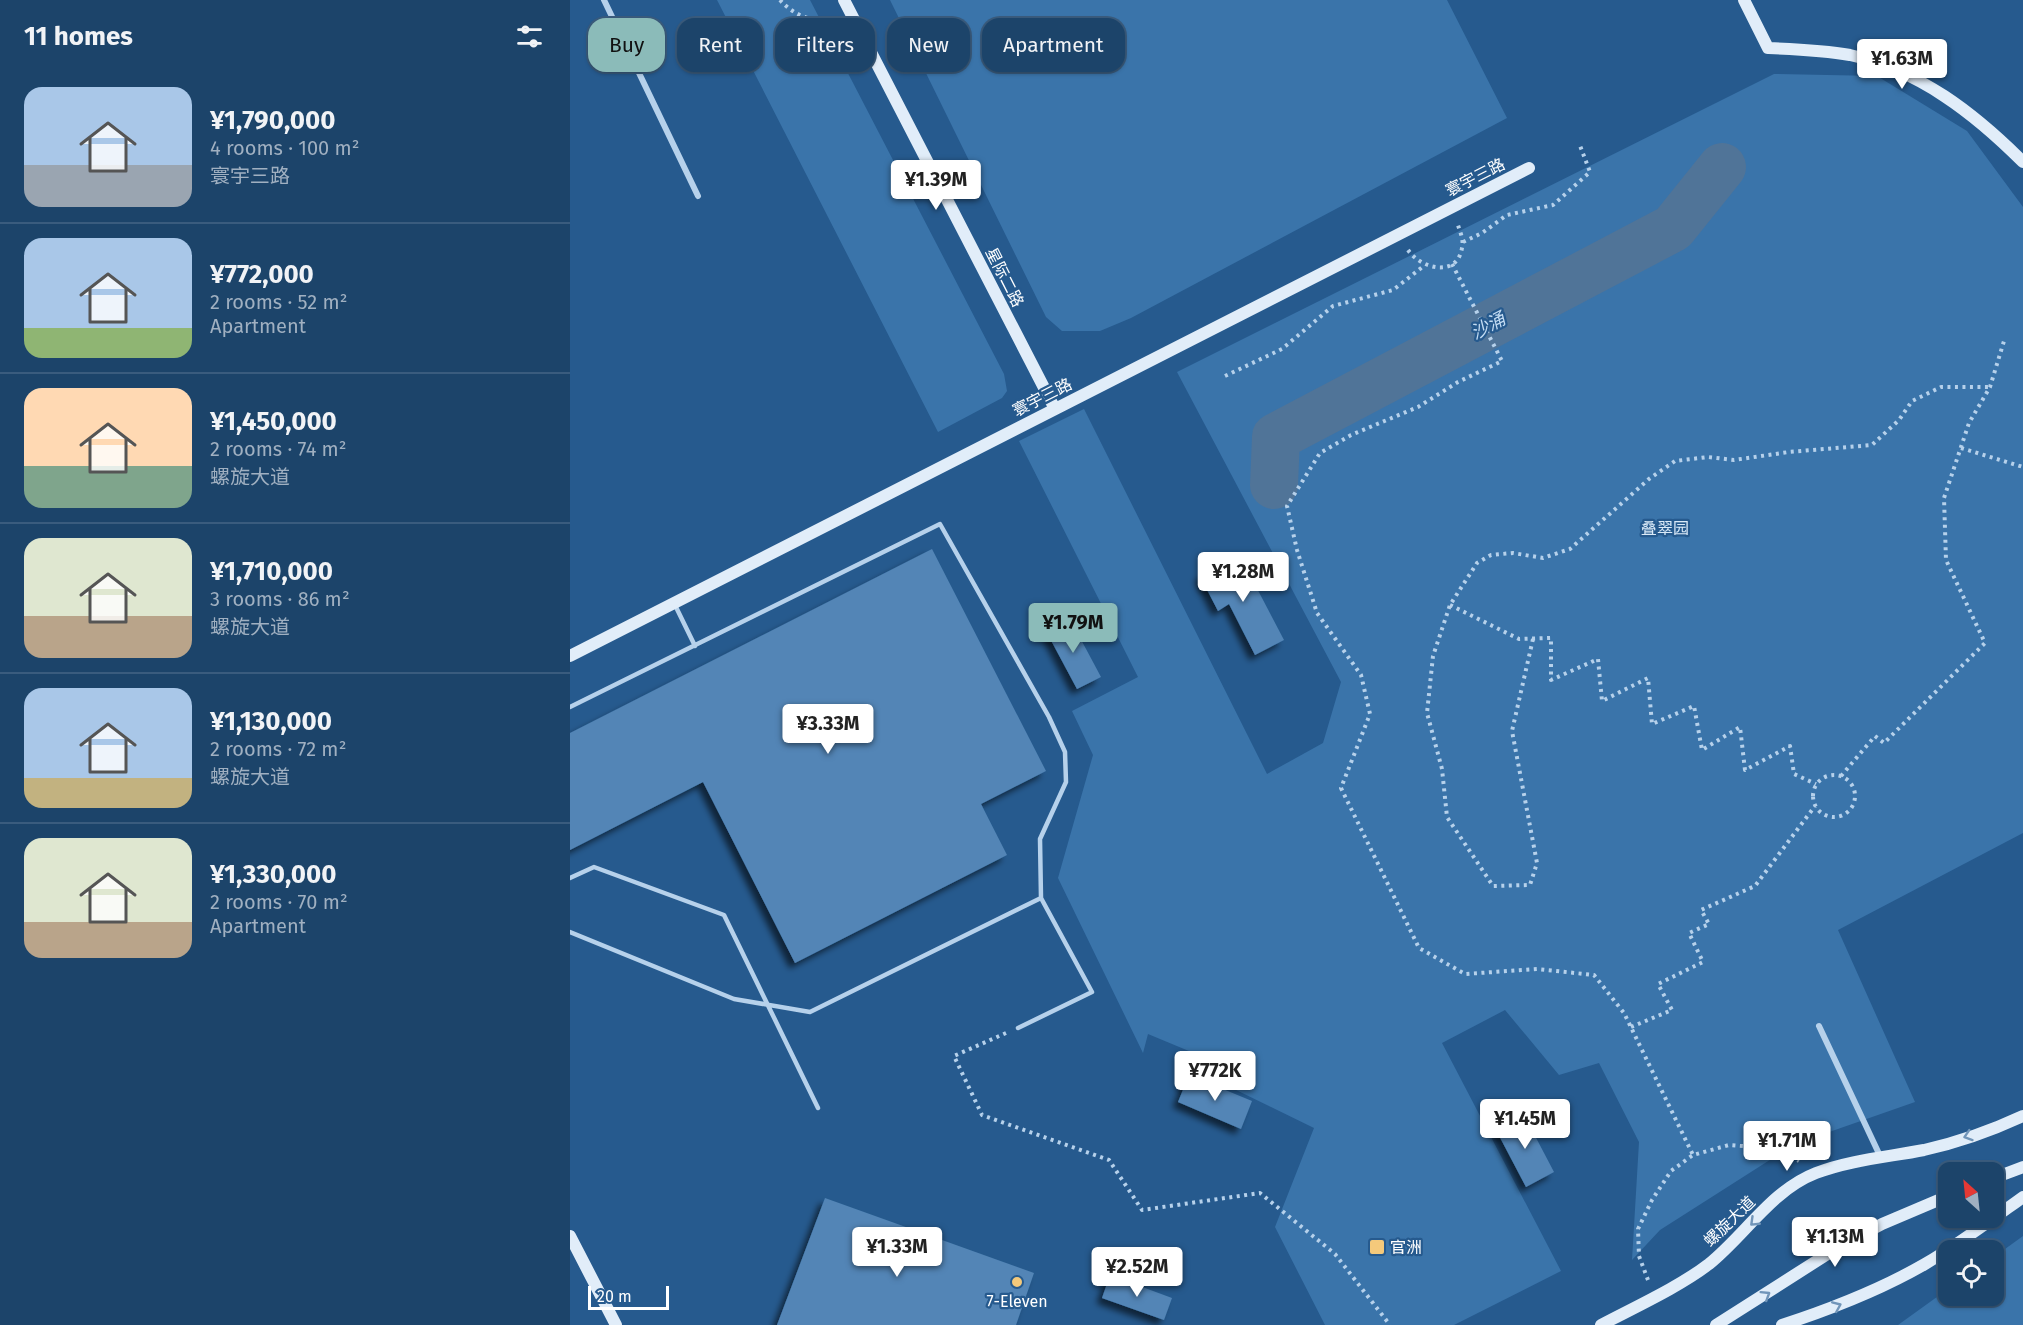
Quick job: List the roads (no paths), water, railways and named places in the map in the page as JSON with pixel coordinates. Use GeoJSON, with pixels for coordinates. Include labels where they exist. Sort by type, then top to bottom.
{"type":"FeatureCollection","features":[{"type":"Feature","properties":{"kind":"street"},"geometry":{"type":"LineString","coordinates":[[604,0],[698,196]]}},
{"type":"Feature","properties":{"kind":"street","name":"星际二路"},"geometry":{"type":"LineString","coordinates":[[844,0],[1055,409]]}},
{"type":"Feature","properties":{"kind":"street"},"geometry":{"type":"LineString","coordinates":[[1744,0],[1768,48],[1851,55],[1899,71],[1943,94],[1977,118],[2023,162]]}},
{"type":"Feature","properties":{"kind":"street","name":"寰宇三路"},"geometry":{"type":"LineString","coordinates":[[570,656],[1529,168]]}},
{"type":"Feature","properties":{"kind":"street"},"geometry":{"type":"LineString","coordinates":[[1819,1026],[1881,1158]]}},
{"type":"Feature","properties":{"kind":"street","name":"螺旋大道"},"geometry":{"type":"LineString","coordinates":[[1601,1325],[1654,1297],[1708,1264],[1758,1218],[1783,1191],[1816,1173],[1927,1149],[2023,1116]]}},
{"type":"Feature","properties":{"kind":"street"},"geometry":{"type":"LineString","coordinates":[[2004,1174],[2023,1167]]}},
{"type":"Feature","properties":{"kind":"street"},"geometry":{"type":"LineString","coordinates":[[1782,1325],[1821,1313],[1923,1265],[1973,1234],[2023,1197]]}},
{"type":"Feature","properties":{"kind":"street"},"geometry":{"type":"LineString","coordinates":[[1716,1325],[1837,1248],[1882,1224],[1938,1200]]}},
{"type":"Feature","properties":{"kind":"street"},"geometry":{"type":"LineString","coordinates":[[570,1236],[616,1325]]}},
{"type":"Feature","properties":{"kind":"lane"},"geometry":{"type":"LineString","coordinates":[[570,707],[940,524],[1049,717],[1065,752],[1066,782],[1040,839],[1041,898],[1092,992],[1018,1028]]}},
{"type":"Feature","properties":{"kind":"lane"},"geometry":{"type":"LineString","coordinates":[[674,603],[695,646]]}},
{"type":"Feature","properties":{"kind":"lane"},"geometry":{"type":"LineString","coordinates":[[570,878],[594,867],[724,915],[818,1108]]}},
{"type":"Feature","properties":{"kind":"lane"},"geometry":{"type":"LineString","coordinates":[[570,932],[734,999],[810,1012],[1041,898]]}},
{"type":"Feature","properties":{"kind":"waterway","name":"沙涌"},"geometry":{"type":"LineString","coordinates":[[1274,485],[1276,437],[1673,228],[1722,167]]}},
{"type":"Feature","properties":{"kind":"place","name":"官洲"},"geometry":{"type":"Point","coordinates":[1377,1247]}},
{"type":"Feature","properties":{"kind":"place","name":"7-Eleven"},"geometry":{"type":"Point","coordinates":[1017,1282]}},
{"type":"Feature","properties":{"kind":"park label","name":"叠翠园"},"geometry":{"type":"Point","coordinates":[1665,528]}}]}
